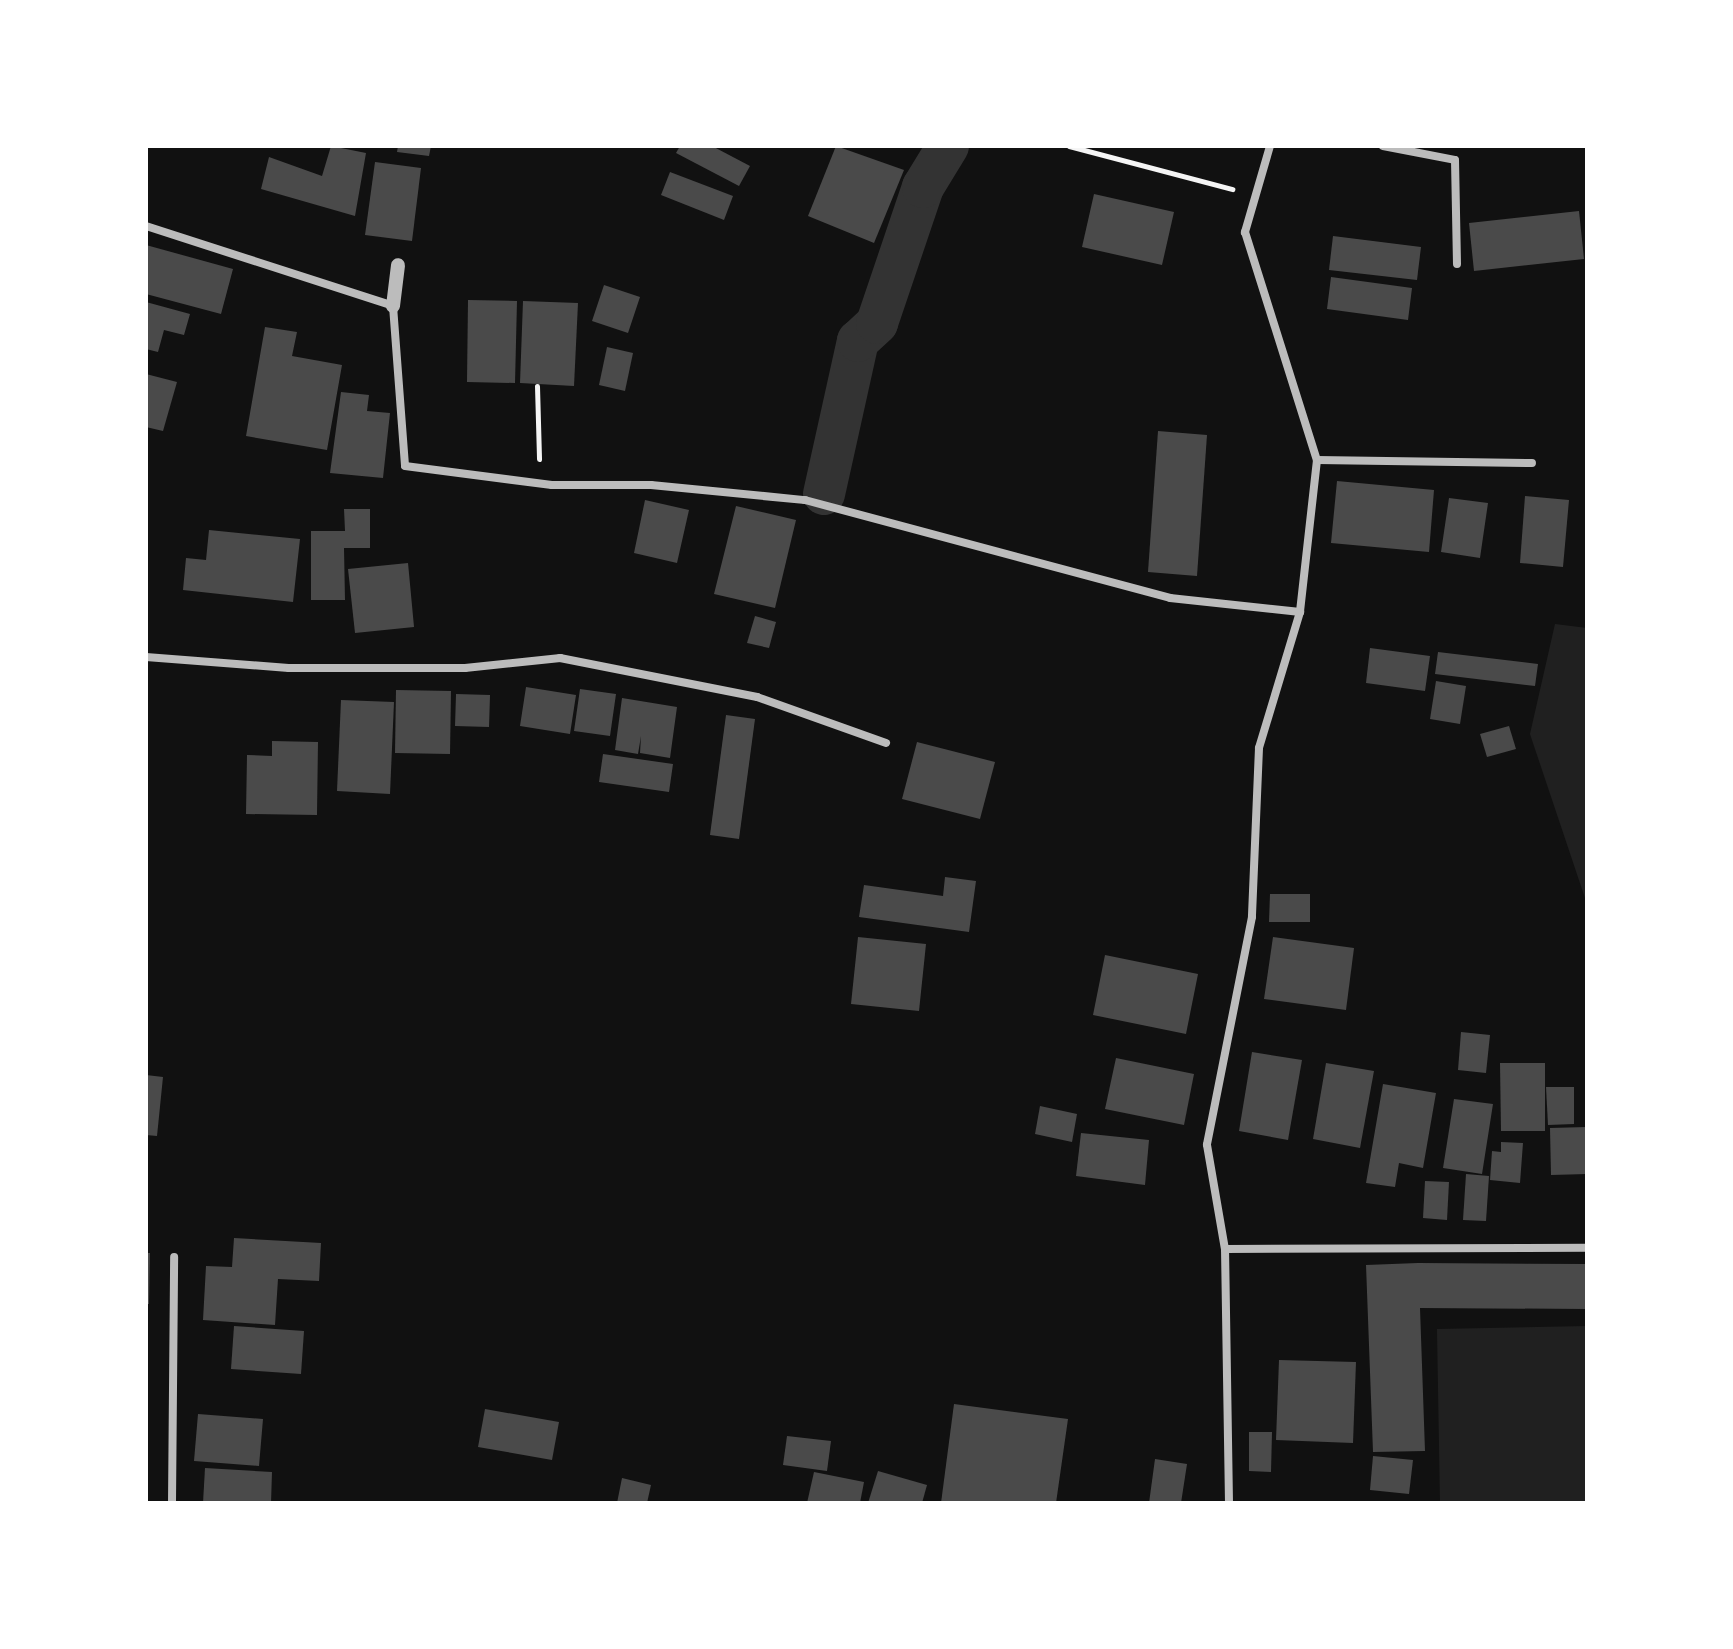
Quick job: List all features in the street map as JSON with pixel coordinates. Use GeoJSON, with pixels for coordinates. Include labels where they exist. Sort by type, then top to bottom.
{"type":"FeatureCollection","features":[{"type":"Feature","properties":{"kind":"street"},"geometry":{"type":"LineString","coordinates":[[1229,1503],[1225,1249],[1207,1145],[1252,917],[1259,748],[1300,612],[1317,460],[1245,232],[1270,146]]}},
{"type":"Feature","properties":{"kind":"street"},"geometry":{"type":"LineString","coordinates":[[1383,146],[1455,160],[1457,264]]}},
{"type":"Feature","properties":{"kind":"street"},"geometry":{"type":"LineString","coordinates":[[146,226],[393,306]]}},
{"type":"Feature","properties":{"kind":"street"},"geometry":{"type":"LineString","coordinates":[[398,265],[393,306],[405,466],[552,485],[651,485],[805,500],[1170,598],[1300,612]]}},
{"type":"Feature","properties":{"kind":"street"},"geometry":{"type":"LineString","coordinates":[[1317,460],[1532,463]]}},
{"type":"Feature","properties":{"kind":"street"},"geometry":{"type":"LineString","coordinates":[[146,657],[289,668],[465,668],[560,658],[757,697],[886,743]]}},
{"type":"Feature","properties":{"kind":"street"},"geometry":{"type":"LineString","coordinates":[[1225,1249],[1587,1248]]}},
{"type":"Feature","properties":{"kind":"street"},"geometry":{"type":"LineString","coordinates":[[172,1503],[174,1257]]}},
{"type":"Feature","properties":{"kind":"path"},"geometry":{"type":"LineString","coordinates":[[1069,146],[1256,196]]}},
{"type":"Feature","properties":{"kind":"path"},"geometry":{"type":"LineString","coordinates":[[537,386],[536,453],[552,485]]}},
{"type":"Feature","properties":{"kind":"shaded area"},"geometry":{"type":"Polygon","coordinates":[[[1555,624],[1587,628],[1587,904],[1530,734],[1555,624]]]}},
{"type":"Feature","properties":{"kind":"shaded area"},"geometry":{"type":"Polygon","coordinates":[[[1587,1326],[1587,1503],[1440,1503],[1437,1329],[1587,1326]]]}},
{"type":"Feature","properties":{"kind":"building"},"geometry":{"type":"Polygon","coordinates":[[[331,146],[366,153],[355,216],[261,189],[269,157],[322,176],[331,146]]]}},
{"type":"Feature","properties":{"kind":"building"},"geometry":{"type":"Polygon","coordinates":[[[398,146],[431,146],[429,156],[397,152],[398,146]]]}},
{"type":"Feature","properties":{"kind":"building"},"geometry":{"type":"Polygon","coordinates":[[[680,146],[712,146],[750,166],[739,186],[676,153],[680,146]]]}},
{"type":"Feature","properties":{"kind":"building"},"geometry":{"type":"Polygon","coordinates":[[[836,146],[904,170],[874,243],[808,216],[836,146]]]}},
{"type":"Feature","properties":{"kind":"building"},"geometry":{"type":"Polygon","coordinates":[[[375,162],[421,168],[412,241],[365,235],[375,162]]]}},
{"type":"Feature","properties":{"kind":"building"},"geometry":{"type":"Polygon","coordinates":[[[670,172],[733,196],[724,220],[661,195],[670,172]]]}},
{"type":"Feature","properties":{"kind":"building"},"geometry":{"type":"Polygon","coordinates":[[[1094,194],[1174,212],[1162,265],[1082,247],[1094,194]]]}},
{"type":"Feature","properties":{"kind":"building"},"geometry":{"type":"Polygon","coordinates":[[[1579,211],[1584,259],[1474,271],[1469,223],[1579,211]]]}},
{"type":"Feature","properties":{"kind":"building"},"geometry":{"type":"Polygon","coordinates":[[[1333,236],[1421,247],[1417,280],[1329,270],[1333,236]]]}},
{"type":"Feature","properties":{"kind":"building"},"geometry":{"type":"Polygon","coordinates":[[[146,245],[233,269],[221,314],[146,294],[146,245]]]}},
{"type":"Feature","properties":{"kind":"building"},"geometry":{"type":"Polygon","coordinates":[[[1331,277],[1412,288],[1408,320],[1327,309],[1331,277]]]}},
{"type":"Feature","properties":{"kind":"building"},"geometry":{"type":"Polygon","coordinates":[[[604,285],[640,297],[628,333],[592,321],[604,285]]]}},
{"type":"Feature","properties":{"kind":"building"},"geometry":{"type":"Polygon","coordinates":[[[468,300],[517,301],[515,383],[467,382],[468,300]]]}},
{"type":"Feature","properties":{"kind":"building"},"geometry":{"type":"Polygon","coordinates":[[[523,301],[578,303],[574,386],[520,383],[523,301]]]}},
{"type":"Feature","properties":{"kind":"building"},"geometry":{"type":"Polygon","coordinates":[[[146,302],[190,314],[184,335],[164,330],[158,352],[146,349],[146,302]]]}},
{"type":"Feature","properties":{"kind":"building"},"geometry":{"type":"Polygon","coordinates":[[[265,327],[297,332],[292,356],[342,365],[327,450],[246,436],[265,327]]]}},
{"type":"Feature","properties":{"kind":"building"},"geometry":{"type":"Polygon","coordinates":[[[607,347],[633,353],[625,391],[599,385],[607,347]]]}},
{"type":"Feature","properties":{"kind":"building"},"geometry":{"type":"Polygon","coordinates":[[[146,374],[177,382],[163,431],[146,427],[146,374]]]}},
{"type":"Feature","properties":{"kind":"building"},"geometry":{"type":"Polygon","coordinates":[[[341,392],[369,395],[367,411],[390,413],[383,478],[330,473],[341,392]]]}},
{"type":"Feature","properties":{"kind":"building"},"geometry":{"type":"Polygon","coordinates":[[[1158,431],[1207,435],[1197,576],[1148,572],[1158,431]]]}},
{"type":"Feature","properties":{"kind":"building"},"geometry":{"type":"Polygon","coordinates":[[[1337,481],[1434,490],[1429,552],[1331,543],[1337,481]]]}},
{"type":"Feature","properties":{"kind":"building"},"geometry":{"type":"Polygon","coordinates":[[[1525,496],[1569,500],[1563,567],[1520,563],[1525,496]]]}},
{"type":"Feature","properties":{"kind":"building"},"geometry":{"type":"Polygon","coordinates":[[[1449,498],[1488,503],[1480,558],[1441,552],[1449,498]]]}},
{"type":"Feature","properties":{"kind":"building"},"geometry":{"type":"Polygon","coordinates":[[[645,500],[689,510],[677,563],[634,553],[645,500]]]}},
{"type":"Feature","properties":{"kind":"building"},"geometry":{"type":"Polygon","coordinates":[[[736,506],[796,520],[775,608],[714,594],[736,506]]]}},
{"type":"Feature","properties":{"kind":"building"},"geometry":{"type":"Polygon","coordinates":[[[344,509],[370,509],[370,548],[344,548],[345,600],[311,600],[311,531],[345,531],[344,509]]]}},
{"type":"Feature","properties":{"kind":"building"},"geometry":{"type":"Polygon","coordinates":[[[209,530],[300,539],[293,602],[183,590],[186,558],[206,560],[209,530]]]}},
{"type":"Feature","properties":{"kind":"building"},"geometry":{"type":"Polygon","coordinates":[[[408,563],[414,627],[355,633],[348,569],[408,563]]]}},
{"type":"Feature","properties":{"kind":"building"},"geometry":{"type":"Polygon","coordinates":[[[755,616],[776,622],[769,648],[747,643],[755,616]]]}},
{"type":"Feature","properties":{"kind":"building"},"geometry":{"type":"Polygon","coordinates":[[[1370,648],[1430,656],[1425,691],[1366,683],[1370,648]]]}},
{"type":"Feature","properties":{"kind":"building"},"geometry":{"type":"Polygon","coordinates":[[[1438,652],[1538,664],[1535,686],[1435,674],[1438,652]]]}},
{"type":"Feature","properties":{"kind":"building"},"geometry":{"type":"Polygon","coordinates":[[[1436,681],[1466,686],[1460,724],[1430,719],[1436,681]]]}},
{"type":"Feature","properties":{"kind":"building"},"geometry":{"type":"Polygon","coordinates":[[[526,687],[576,695],[570,734],[520,726],[526,687]]]}},
{"type":"Feature","properties":{"kind":"building"},"geometry":{"type":"Polygon","coordinates":[[[580,689],[616,694],[610,736],[574,731],[580,689]]]}},
{"type":"Feature","properties":{"kind":"building"},"geometry":{"type":"Polygon","coordinates":[[[396,690],[451,691],[450,754],[395,753],[396,690]]]}},
{"type":"Feature","properties":{"kind":"building"},"geometry":{"type":"Polygon","coordinates":[[[456,694],[490,695],[489,727],[455,726],[456,694]]]}},
{"type":"Feature","properties":{"kind":"building"},"geometry":{"type":"Polygon","coordinates":[[[622,698],[677,707],[670,758],[640,753],[641,736],[638,754],[615,750],[622,698]]]}},
{"type":"Feature","properties":{"kind":"building"},"geometry":{"type":"Polygon","coordinates":[[[341,700],[394,702],[390,794],[337,791],[341,700]]]}},
{"type":"Feature","properties":{"kind":"building"},"geometry":{"type":"Polygon","coordinates":[[[726,715],[755,719],[739,839],[710,835],[726,715]]]}},
{"type":"Feature","properties":{"kind":"building"},"geometry":{"type":"Polygon","coordinates":[[[1509,726],[1516,749],[1487,757],[1480,734],[1509,726]]]}},
{"type":"Feature","properties":{"kind":"building"},"geometry":{"type":"Polygon","coordinates":[[[272,741],[318,742],[317,815],[246,814],[247,755],[272,756],[272,741]]]}},
{"type":"Feature","properties":{"kind":"building"},"geometry":{"type":"Polygon","coordinates":[[[917,742],[995,762],[980,819],[902,799],[917,742]]]}},
{"type":"Feature","properties":{"kind":"building"},"geometry":{"type":"Polygon","coordinates":[[[603,754],[673,764],[669,792],[599,782],[603,754]]]}},
{"type":"Feature","properties":{"kind":"building"},"geometry":{"type":"Polygon","coordinates":[[[945,877],[976,881],[969,932],[859,917],[864,885],[943,896],[945,877]]]}},
{"type":"Feature","properties":{"kind":"building"},"geometry":{"type":"Polygon","coordinates":[[[1270,894],[1310,894],[1310,922],[1269,922],[1270,894]]]}},
{"type":"Feature","properties":{"kind":"building"},"geometry":{"type":"Polygon","coordinates":[[[858,937],[926,944],[919,1011],[851,1004],[858,937]]]}},
{"type":"Feature","properties":{"kind":"building"},"geometry":{"type":"Polygon","coordinates":[[[1273,937],[1354,948],[1346,1010],[1264,999],[1273,937]]]}},
{"type":"Feature","properties":{"kind":"building"},"geometry":{"type":"Polygon","coordinates":[[[1105,955],[1198,974],[1186,1034],[1093,1015],[1105,955]]]}},
{"type":"Feature","properties":{"kind":"building"},"geometry":{"type":"Polygon","coordinates":[[[1461,1032],[1490,1035],[1486,1073],[1458,1070],[1461,1032]]]}},
{"type":"Feature","properties":{"kind":"building"},"geometry":{"type":"Polygon","coordinates":[[[1252,1052],[1302,1060],[1288,1140],[1239,1131],[1252,1052]]]}},
{"type":"Feature","properties":{"kind":"building"},"geometry":{"type":"Polygon","coordinates":[[[1116,1058],[1194,1074],[1184,1125],[1105,1109],[1116,1058]]]}},
{"type":"Feature","properties":{"kind":"building"},"geometry":{"type":"Polygon","coordinates":[[[1326,1063],[1374,1071],[1360,1148],[1313,1139],[1326,1063]]]}},
{"type":"Feature","properties":{"kind":"building"},"geometry":{"type":"Polygon","coordinates":[[[1500,1063],[1545,1063],[1545,1131],[1501,1131],[1500,1063]]]}},
{"type":"Feature","properties":{"kind":"building"},"geometry":{"type":"Polygon","coordinates":[[[146,1075],[163,1077],[157,1136],[146,1135],[146,1075]]]}},
{"type":"Feature","properties":{"kind":"building"},"geometry":{"type":"Polygon","coordinates":[[[1383,1084],[1436,1093],[1423,1168],[1399,1163],[1395,1187],[1366,1183],[1383,1084]]]}},
{"type":"Feature","properties":{"kind":"building"},"geometry":{"type":"Polygon","coordinates":[[[1546,1087],[1574,1087],[1574,1124],[1548,1125],[1546,1087]]]}},
{"type":"Feature","properties":{"kind":"building"},"geometry":{"type":"Polygon","coordinates":[[[1454,1099],[1493,1104],[1482,1174],[1443,1168],[1454,1099]]]}},
{"type":"Feature","properties":{"kind":"building"},"geometry":{"type":"Polygon","coordinates":[[[1040,1106],[1077,1114],[1072,1142],[1035,1134],[1040,1106]]]}},
{"type":"Feature","properties":{"kind":"building"},"geometry":{"type":"Polygon","coordinates":[[[1587,1127],[1587,1174],[1551,1175],[1550,1128],[1587,1127]]]}},
{"type":"Feature","properties":{"kind":"building"},"geometry":{"type":"Polygon","coordinates":[[[1081,1133],[1149,1140],[1145,1185],[1076,1176],[1081,1133]]]}},
{"type":"Feature","properties":{"kind":"building"},"geometry":{"type":"Polygon","coordinates":[[[1501,1142],[1523,1143],[1520,1183],[1490,1180],[1492,1151],[1501,1152],[1501,1142]]]}},
{"type":"Feature","properties":{"kind":"building"},"geometry":{"type":"Polygon","coordinates":[[[1466,1174],[1489,1176],[1486,1221],[1463,1220],[1466,1174]]]}},
{"type":"Feature","properties":{"kind":"building"},"geometry":{"type":"Polygon","coordinates":[[[1425,1181],[1449,1182],[1447,1220],[1423,1218],[1425,1181]]]}},
{"type":"Feature","properties":{"kind":"building"},"geometry":{"type":"Polygon","coordinates":[[[234,1238],[321,1243],[319,1281],[278,1279],[275,1325],[203,1320],[206,1266],[232,1267],[234,1238]]]}},
{"type":"Feature","properties":{"kind":"building"},"geometry":{"type":"Polygon","coordinates":[[[146,1253],[150,1253],[149,1304],[146,1304],[146,1253]]]}},
{"type":"Feature","properties":{"kind":"building"},"geometry":{"type":"Polygon","coordinates":[[[1587,1264],[1587,1309],[1420,1308],[1425,1451],[1373,1452],[1366,1265],[1587,1264]]]}},
{"type":"Feature","properties":{"kind":"building"},"geometry":{"type":"Polygon","coordinates":[[[234,1326],[304,1331],[301,1374],[231,1369],[234,1326]]]}},
{"type":"Feature","properties":{"kind":"building"},"geometry":{"type":"Polygon","coordinates":[[[1279,1360],[1356,1362],[1353,1443],[1276,1440],[1279,1360]]]}},
{"type":"Feature","properties":{"kind":"building"},"geometry":{"type":"Polygon","coordinates":[[[954,1404],[1068,1419],[1056,1503],[941,1503],[954,1404]]]}},
{"type":"Feature","properties":{"kind":"building"},"geometry":{"type":"Polygon","coordinates":[[[485,1409],[559,1422],[552,1460],[478,1447],[485,1409]]]}},
{"type":"Feature","properties":{"kind":"building"},"geometry":{"type":"Polygon","coordinates":[[[198,1414],[263,1419],[259,1466],[194,1461],[198,1414]]]}},
{"type":"Feature","properties":{"kind":"building"},"geometry":{"type":"Polygon","coordinates":[[[1249,1432],[1272,1432],[1271,1472],[1249,1471],[1249,1432]]]}},
{"type":"Feature","properties":{"kind":"building"},"geometry":{"type":"Polygon","coordinates":[[[787,1436],[831,1441],[827,1471],[783,1465],[787,1436]]]}},
{"type":"Feature","properties":{"kind":"building"},"geometry":{"type":"Polygon","coordinates":[[[1373,1456],[1413,1460],[1409,1494],[1370,1490],[1373,1456]]]}},
{"type":"Feature","properties":{"kind":"building"},"geometry":{"type":"Polygon","coordinates":[[[1155,1459],[1187,1464],[1181,1503],[1149,1503],[1155,1459]]]}},
{"type":"Feature","properties":{"kind":"building"},"geometry":{"type":"Polygon","coordinates":[[[205,1468],[272,1472],[271,1503],[203,1503],[205,1468]]]}},
{"type":"Feature","properties":{"kind":"building"},"geometry":{"type":"Polygon","coordinates":[[[878,1471],[927,1485],[922,1503],[868,1503],[878,1471]]]}},
{"type":"Feature","properties":{"kind":"building"},"geometry":{"type":"Polygon","coordinates":[[[814,1472],[864,1482],[860,1503],[807,1503],[814,1472]]]}},
{"type":"Feature","properties":{"kind":"building"},"geometry":{"type":"Polygon","coordinates":[[[622,1478],[651,1485],[647,1503],[617,1503],[622,1478]]]}},
{"type":"Feature","properties":{"kind":"waterway"},"geometry":{"type":"LineString","coordinates":[[824,494],[858,341],[877,323],[923,187],[948,146]]}}]}
